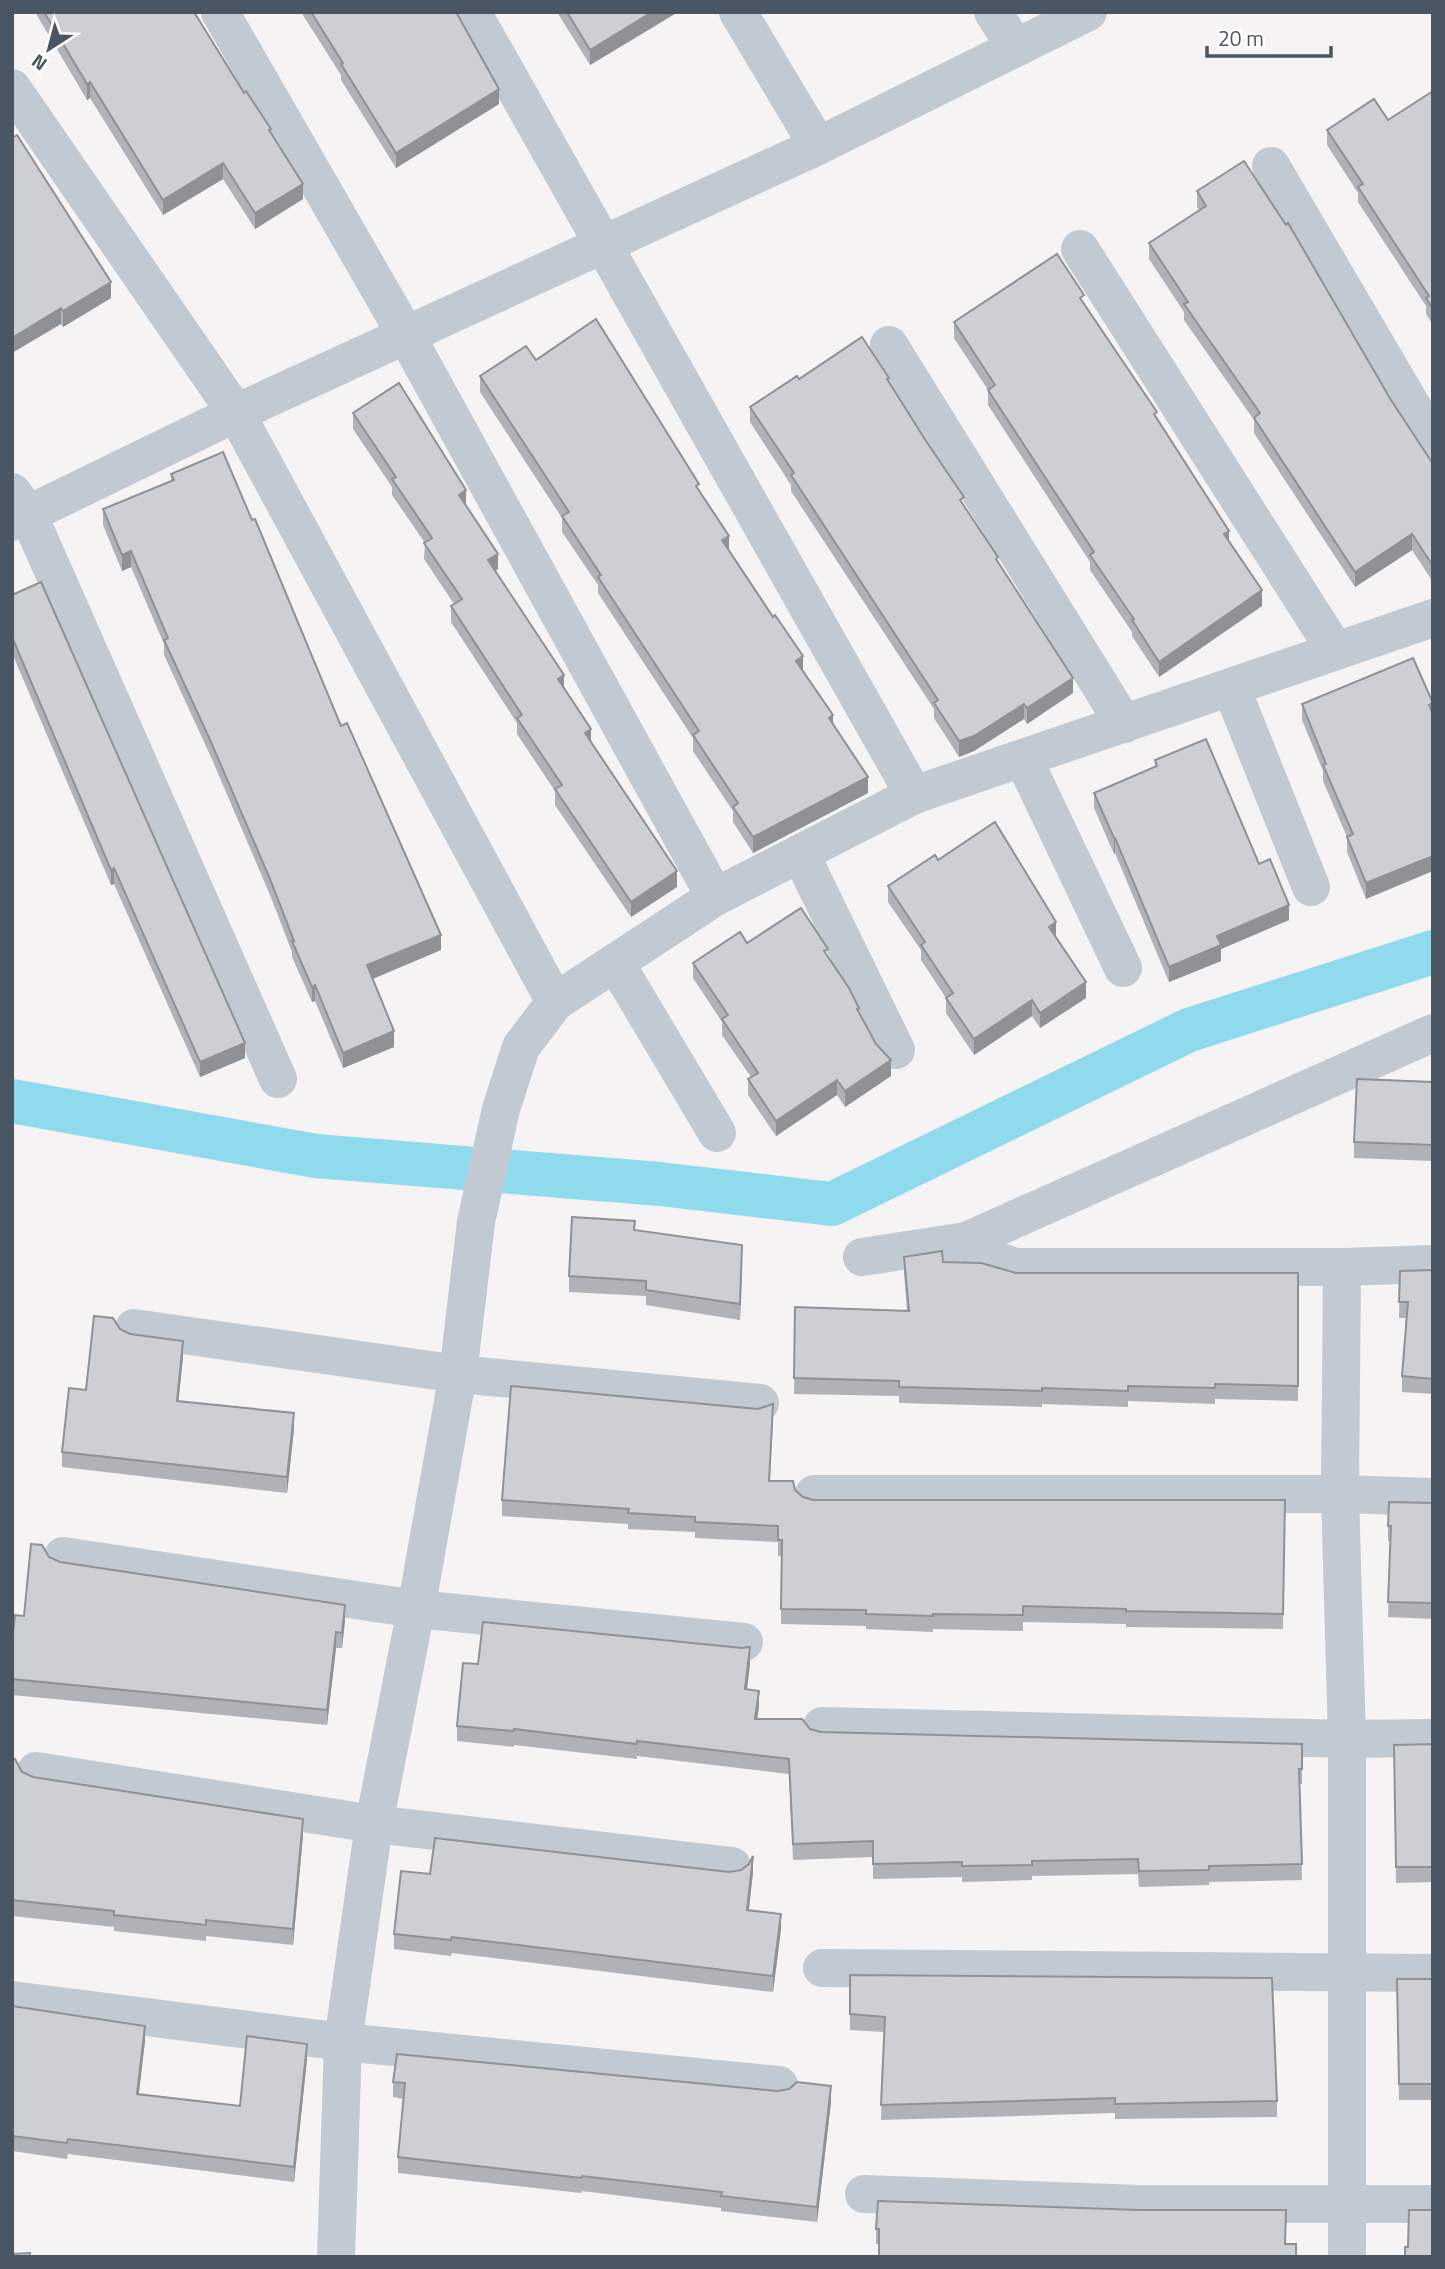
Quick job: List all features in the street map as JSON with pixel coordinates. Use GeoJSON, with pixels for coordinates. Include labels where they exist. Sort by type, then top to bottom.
{"type":"FeatureCollection","features":[{"type":"Feature","properties":{"kind":"street"},"geometry":{"type":"LineString","coordinates":[[220,12],[406,335],[715,897]]}},
{"type":"Feature","properties":{"kind":"street"},"geometry":{"type":"LineString","coordinates":[[472,12],[914,794]]}},
{"type":"Feature","properties":{"kind":"street"},"geometry":{"type":"LineString","coordinates":[[738,12],[818,146]]}},
{"type":"Feature","properties":{"kind":"street"},"geometry":{"type":"LineString","coordinates":[[993,12],[1016,48]]}},
{"type":"Feature","properties":{"kind":"street"},"geometry":{"type":"LineString","coordinates":[[278,1079],[18,510],[818,146],[1088,12]]}},
{"type":"Feature","properties":{"kind":"street"},"geometry":{"type":"LineString","coordinates":[[12,88],[236,413],[555,1002]]}},
{"type":"Feature","properties":{"kind":"street"},"geometry":{"type":"LineString","coordinates":[[1271,166],[1433,442]]}},
{"type":"Feature","properties":{"kind":"street"},"geometry":{"type":"LineString","coordinates":[[1080,249],[1335,650]]}},
{"type":"Feature","properties":{"kind":"street"},"geometry":{"type":"LineString","coordinates":[[889,345],[1124,724]]}},
{"type":"Feature","properties":{"kind":"street"},"geometry":{"type":"LineString","coordinates":[[336,2257],[342,2042],[374,1824],[458,1374],[476,1222],[501,1109],[521,1047],[555,1002],[715,897],[914,794],[1433,618]]}},
{"type":"Feature","properties":{"kind":"street"},"geometry":{"type":"LineString","coordinates":[[1231,687],[1311,887]]}},
{"type":"Feature","properties":{"kind":"street"},"geometry":{"type":"LineString","coordinates":[[1023,758],[1123,968]]}},
{"type":"Feature","properties":{"kind":"street"},"geometry":{"type":"LineString","coordinates":[[800,853],[896,1050]]}},
{"type":"Feature","properties":{"kind":"street"},"geometry":{"type":"LineString","coordinates":[[615,962],[717,1133]]}},
{"type":"Feature","properties":{"kind":"street"},"geometry":{"type":"LineString","coordinates":[[862,1257],[966,1241],[1433,1032]]}},
{"type":"Feature","properties":{"kind":"street"},"geometry":{"type":"LineString","coordinates":[[966,1241],[989,1258],[1016,1267],[1342,1267],[1433,1264]]}},
{"type":"Feature","properties":{"kind":"street"},"geometry":{"type":"LineString","coordinates":[[1342,1267],[1340,1494],[1348,1739],[1347,2257]]}},
{"type":"Feature","properties":{"kind":"street"},"geometry":{"type":"LineString","coordinates":[[134,1328],[458,1374],[760,1403]]}},
{"type":"Feature","properties":{"kind":"street"},"geometry":{"type":"LineString","coordinates":[[814,1494],[1340,1494],[1433,1497]]}},
{"type":"Feature","properties":{"kind":"street"},"geometry":{"type":"LineString","coordinates":[[63,1556],[416,1609],[744,1642]]}},
{"type":"Feature","properties":{"kind":"street"},"geometry":{"type":"LineString","coordinates":[[821,1726],[1348,1739],[1433,1738]]}},
{"type":"Feature","properties":{"kind":"street"},"geometry":{"type":"LineString","coordinates":[[36,1771],[374,1824],[732,1866]]}},
{"type":"Feature","properties":{"kind":"street"},"geometry":{"type":"LineString","coordinates":[[822,1968],[1433,1973]]}},
{"type":"Feature","properties":{"kind":"street"},"geometry":{"type":"LineString","coordinates":[[12,2000],[342,2042],[779,2085]]}},
{"type":"Feature","properties":{"kind":"street"},"geometry":{"type":"LineString","coordinates":[[864,2194],[1139,2204],[1433,2204]]}},
{"type":"Feature","properties":{"kind":"building"},"geometry":{"type":"Polygon","coordinates":[[[44,12],[194,12],[244,93],[246,91],[271,129],[269,130],[303,184],[255,213],[223,163],[163,200],[90,82],[87,84],[44,12]]]}},
{"type":"Feature","properties":{"kind":"building"},"geometry":{"type":"Polygon","coordinates":[[[311,12],[456,12],[499,89],[396,153],[311,12]]]}},
{"type":"Feature","properties":{"kind":"building"},"geometry":{"type":"Polygon","coordinates":[[[567,12],[652,12],[590,50],[567,12]]]}},
{"type":"Feature","properties":{"kind":"building"},"geometry":{"type":"Polygon","coordinates":[[[1433,91],[1433,309],[1426,298],[1429,296],[1358,187],[1363,184],[1327,130],[1374,99],[1388,120],[1433,91]]]}},
{"type":"Feature","properties":{"kind":"building"},"geometry":{"type":"Polygon","coordinates":[[[17,135],[111,282],[12,338],[12,138],[17,135]]]}},
{"type":"Feature","properties":{"kind":"building"},"geometry":{"type":"Polygon","coordinates":[[[1244,161],[1286,225],[1288,223],[1391,400],[1433,464],[1431,563],[1412,534],[1355,572],[1254,418],[1260,413],[1184,304],[1188,302],[1149,243],[1206,206],[1197,191],[1244,161]]]}},
{"type":"Feature","properties":{"kind":"building"},"geometry":{"type":"Polygon","coordinates":[[[1057,254],[1084,295],[1080,298],[1157,412],[1154,414],[1229,531],[1224,534],[1262,590],[1159,662],[1132,620],[1134,619],[1090,555],[1094,552],[988,390],[995,385],[954,322],[1057,254]]]}},
{"type":"Feature","properties":{"kind":"building"},"geometry":{"type":"Polygon","coordinates":[[[596,319],[729,536],[722,540],[773,617],[775,615],[803,656],[796,661],[833,715],[829,718],[868,777],[753,837],[733,807],[738,803],[693,735],[699,731],[598,577],[601,575],[562,516],[569,512],[480,376],[526,346],[536,360],[596,319]]]}},
{"type":"Feature","properties":{"kind":"building"},"geometry":{"type":"Polygon","coordinates":[[[862,337],[964,497],[960,500],[998,557],[996,559],[1073,678],[1027,708],[1024,704],[974,736],[959,741],[934,703],[938,700],[791,475],[794,473],[750,407],[797,376],[799,379],[862,337]]]}},
{"type":"Feature","properties":{"kind":"building"},"geometry":{"type":"Polygon","coordinates":[[[399,383],[466,490],[459,495],[498,554],[488,560],[564,675],[558,679],[591,729],[585,733],[677,871],[631,902],[555,789],[562,785],[517,718],[522,715],[451,606],[462,599],[424,543],[432,538],[392,479],[396,477],[353,413],[399,383]]]}},
{"type":"Feature","properties":{"kind":"building"},"geometry":{"type":"Polygon","coordinates":[[[223,452],[252,520],[255,519],[341,726],[347,723],[441,935],[367,965],[394,1031],[343,1053],[315,985],[312,987],[292,941],[270,879],[211,742],[164,640],[168,638],[131,551],[122,555],[103,509],[174,480],[171,474],[223,452]]]}},
{"type":"Feature","properties":{"kind":"building"},"geometry":{"type":"Polygon","coordinates":[[[41,582],[245,1043],[200,1062],[114,868],[111,870],[12,637],[12,595],[41,582]]]}},
{"type":"Feature","properties":{"kind":"building"},"geometry":{"type":"Polygon","coordinates":[[[1413,658],[1433,703],[1429,705],[1433,714],[1433,856],[1366,883],[1347,837],[1353,834],[1323,765],[1326,764],[1302,704],[1413,658]]]}},
{"type":"Feature","properties":{"kind":"building"},"geometry":{"type":"Polygon","coordinates":[[[1206,739],[1259,864],[1270,859],[1289,905],[1217,936],[1221,945],[1169,967],[1094,793],[1157,766],[1155,760],[1206,739]]]}},
{"type":"Feature","properties":{"kind":"building"},"geometry":{"type":"Polygon","coordinates":[[[995,822],[1056,922],[1049,927],[1086,982],[1040,1013],[1032,1000],[974,1039],[946,998],[953,993],[921,945],[925,942],[888,886],[935,855],[938,860],[995,822]]]}},
{"type":"Feature","properties":{"kind":"building"},"geometry":{"type":"Polygon","coordinates":[[[801,908],[828,949],[824,951],[849,988],[876,1044],[891,1060],[845,1091],[837,1080],[776,1121],[748,1079],[758,1073],[722,1019],[728,1015],[693,963],[740,932],[747,943],[801,908]]]}},
{"type":"Feature","properties":{"kind":"building"},"geometry":{"type":"Polygon","coordinates":[[[1357,1079],[1433,1082],[1433,1145],[1354,1142],[1357,1079]]]}},
{"type":"Feature","properties":{"kind":"building"},"geometry":{"type":"Polygon","coordinates":[[[572,1217],[635,1221],[634,1230],[742,1245],[740,1304],[646,1290],[646,1281],[569,1276],[572,1217]]]}},
{"type":"Feature","properties":{"kind":"building"},"geometry":{"type":"Polygon","coordinates":[[[942,1251],[943,1262],[981,1263],[1016,1273],[1298,1273],[1298,1386],[1215,1384],[1215,1388],[1128,1386],[1128,1391],[1042,1388],[1042,1391],[899,1387],[899,1381],[794,1378],[795,1307],[909,1311],[904,1257],[942,1251]]]}},
{"type":"Feature","properties":{"kind":"building"},"geometry":{"type":"Polygon","coordinates":[[[1433,1270],[1433,1379],[1402,1376],[1408,1302],[1399,1302],[1400,1271],[1433,1270]]]}},
{"type":"Feature","properties":{"kind":"building"},"geometry":{"type":"Polygon","coordinates":[[[94,1316],[113,1318],[120,1329],[130,1334],[183,1341],[177,1401],[294,1413],[287,1477],[62,1452],[69,1388],[86,1390],[94,1316]]]}},
{"type":"Feature","properties":{"kind":"building"},"geometry":{"type":"Polygon","coordinates":[[[511,1386],[758,1409],[773,1404],[769,1481],[793,1481],[795,1490],[803,1497],[813,1500],[1285,1500],[1283,1614],[1023,1606],[1023,1615],[933,1616],[866,1614],[866,1610],[781,1609],[782,1540],[778,1540],[778,1526],[695,1522],[695,1517],[628,1513],[629,1509],[502,1500],[511,1386]]]}},
{"type":"Feature","properties":{"kind":"building"},"geometry":{"type":"Polygon","coordinates":[[[1389,1502],[1433,1503],[1433,1603],[1388,1602],[1391,1526],[1388,1526],[1389,1502]]]}},
{"type":"Feature","properties":{"kind":"building"},"geometry":{"type":"Polygon","coordinates":[[[31,1544],[42,1545],[49,1557],[60,1562],[345,1605],[342,1633],[336,1632],[327,1710],[12,1679],[15,1615],[24,1616],[31,1544]]]}},
{"type":"Feature","properties":{"kind":"building"},"geometry":{"type":"Polygon","coordinates":[[[483,1622],[750,1647],[745,1689],[759,1691],[755,1719],[802,1719],[810,1729],[821,1732],[1302,1744],[1302,1769],[1299,1769],[1302,1864],[1139,1871],[1138,1859],[1032,1861],[1032,1865],[962,1866],[962,1862],[873,1864],[873,1841],[793,1844],[789,1759],[637,1741],[637,1744],[514,1729],[457,1726],[463,1663],[478,1664],[483,1622]]]}},
{"type":"Feature","properties":{"kind":"building"},"geometry":{"type":"Polygon","coordinates":[[[1433,1744],[1433,1867],[1396,1867],[1394,1745],[1433,1744]]]}},
{"type":"Feature","properties":{"kind":"building"},"geometry":{"type":"Polygon","coordinates":[[[12,1759],[15,1759],[22,1772],[33,1777],[303,1819],[293,1929],[206,1920],[206,1925],[114,1915],[114,1911],[12,1900],[12,1759]]]}},
{"type":"Feature","properties":{"kind":"building"},"geometry":{"type":"Polygon","coordinates":[[[435,1838],[729,1872],[741,1870],[749,1864],[753,1856],[747,1910],[781,1914],[773,1976],[452,1937],[451,1940],[394,1934],[401,1871],[430,1874],[435,1838]]]}},
{"type":"Feature","properties":{"kind":"building"},"geometry":{"type":"Polygon","coordinates":[[[850,1975],[1272,1978],[1277,2101],[1115,2104],[1115,2098],[881,2105],[885,2017],[850,2014],[850,1975]]]}},
{"type":"Feature","properties":{"kind":"building"},"geometry":{"type":"Polygon","coordinates":[[[1397,1979],[1433,1979],[1433,2084],[1399,2084],[1397,1979]]]}},
{"type":"Feature","properties":{"kind":"building"},"geometry":{"type":"Polygon","coordinates":[[[12,2006],[145,2026],[137,2094],[240,2106],[247,2036],[307,2044],[294,2167],[68,2139],[67,2143],[12,2136],[12,2006]]]}},
{"type":"Feature","properties":{"kind":"building"},"geometry":{"type":"Polygon","coordinates":[[[397,2054],[777,2091],[789,2089],[797,2082],[831,2086],[817,2207],[721,2196],[722,2192],[398,2157],[405,2083],[393,2082],[397,2054]]]}},
{"type":"Feature","properties":{"kind":"building"},"geometry":{"type":"Polygon","coordinates":[[[878,2201],[1139,2210],[1286,2210],[1285,2244],[1296,2244],[1296,2257],[879,2257],[879,2229],[876,2229],[878,2201]]]}},
{"type":"Feature","properties":{"kind":"building"},"geometry":{"type":"Polygon","coordinates":[[[1409,2210],[1433,2210],[1433,2257],[1405,2257],[1405,2247],[1408,2247],[1409,2210]]]}},
{"type":"Feature","properties":{"kind":"building"},"geometry":{"type":"Polygon","coordinates":[[[30,2253],[30,2257],[12,2257],[12,2254],[30,2253]]]}},
{"type":"Feature","properties":{"kind":"waterway"},"geometry":{"type":"LineString","coordinates":[[12,1101],[316,1156],[660,1184],[832,1204],[1189,1030],[1433,952]]}}]}
